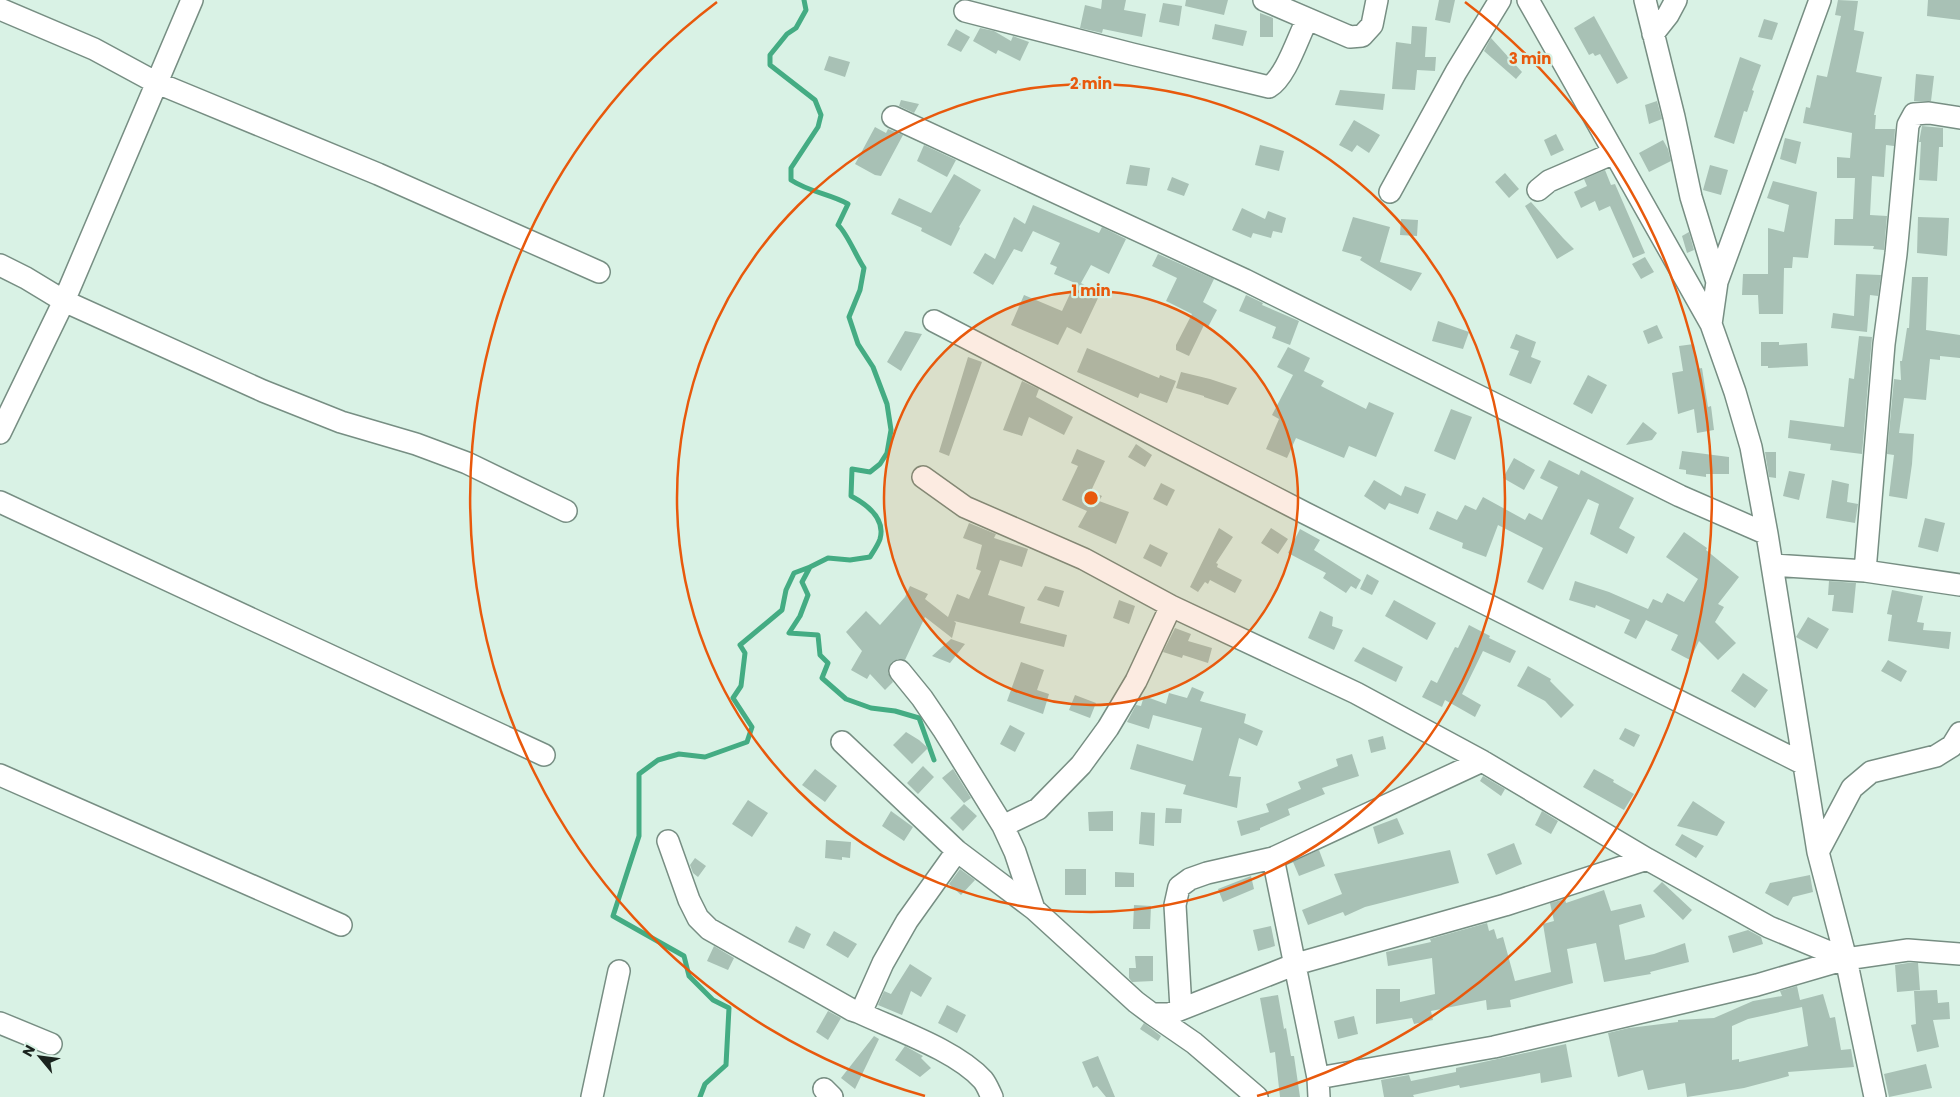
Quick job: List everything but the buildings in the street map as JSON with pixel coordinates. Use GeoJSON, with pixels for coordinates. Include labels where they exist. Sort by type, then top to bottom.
{"type":"FeatureCollection","features":[{"type":"Feature","properties":{"kind":"street"},"geometry":{"type":"LineString","coordinates":[[0,433],[64,301],[155,82],[192,0]]}},
{"type":"Feature","properties":{"kind":"street"},"geometry":{"type":"LineString","coordinates":[[1264,0],[1306,20],[1350,37],[1362,36],[1372,25],[1377,0]]}},
{"type":"Feature","properties":{"kind":"street"},"geometry":{"type":"LineString","coordinates":[[1390,192],[1456,72],[1500,0]]}},
{"type":"Feature","properties":{"kind":"street"},"geometry":{"type":"LineString","coordinates":[[1528,0],[1711,324],[1751,447],[1767,534],[1818,852],[1846,959],[1875,1097]]}},
{"type":"Feature","properties":{"kind":"street"},"geometry":{"type":"LineString","coordinates":[[1645,0],[1674,117],[1691,197],[1717,282]]}},
{"type":"Feature","properties":{"kind":"street"},"geometry":{"type":"LineString","coordinates":[[1653,34],[1668,15],[1676,0]]}},
{"type":"Feature","properties":{"kind":"street"},"geometry":{"type":"LineString","coordinates":[[1711,324],[1717,282],[1820,0]]}},
{"type":"Feature","properties":{"kind":"street"},"geometry":{"type":"LineString","coordinates":[[0,9],[94,49],[155,82],[378,174],[599,272]]}},
{"type":"Feature","properties":{"kind":"street"},"geometry":{"type":"LineString","coordinates":[[965,11],[1269,87],[1275,84],[1282,72],[1306,20]]}},
{"type":"Feature","properties":{"kind":"street"},"geometry":{"type":"LineString","coordinates":[[1865,571],[1884,344],[1896,254],[1908,125],[1914,114],[1929,113],[1960,118]]}},
{"type":"Feature","properties":{"kind":"street"},"geometry":{"type":"LineString","coordinates":[[893,117],[1245,280],[1680,496],[1767,534]]}},
{"type":"Feature","properties":{"kind":"street"},"geometry":{"type":"LineString","coordinates":[[1538,190],[1549,181],[1614,153]]}},
{"type":"Feature","properties":{"kind":"street"},"geometry":{"type":"LineString","coordinates":[[0,265],[64,301],[263,391],[341,422],[416,444],[467,463],[566,511]]}},
{"type":"Feature","properties":{"kind":"street"},"geometry":{"type":"LineString","coordinates":[[934,321],[1305,513],[1804,764]]}},
{"type":"Feature","properties":{"kind":"street"},"geometry":{"type":"LineString","coordinates":[[923,477],[965,507],[1084,560],[1171,606],[1356,693],[1482,761],[1768,927],[1846,959]]}},
{"type":"Feature","properties":{"kind":"street"},"geometry":{"type":"LineString","coordinates":[[0,502],[544,755]]}},
{"type":"Feature","properties":{"kind":"street"},"geometry":{"type":"LineString","coordinates":[[1772,565],[1865,571],[1960,585]]}},
{"type":"Feature","properties":{"kind":"street"},"geometry":{"type":"LineString","coordinates":[[1003,826],[1038,809],[1086,758],[1108,728],[1136,680],[1171,606]]}},
{"type":"Feature","properties":{"kind":"street"},"geometry":{"type":"LineString","coordinates":[[900,671],[922,698],[943,729],[1003,826],[1015,852],[1034,909]]}},
{"type":"Feature","properties":{"kind":"street"},"geometry":{"type":"LineString","coordinates":[[1818,852],[1852,788],[1871,772],[1936,756],[1952,746],[1960,733]]}},
{"type":"Feature","properties":{"kind":"street"},"geometry":{"type":"LineString","coordinates":[[842,742],[957,851],[1034,909],[1136,1002],[1194,1043],[1257,1097]]}},
{"type":"Feature","properties":{"kind":"street"},"geometry":{"type":"LineString","coordinates":[[1181,1008],[1175,905],[1179,887],[1190,879],[1207,873],[1273,858],[1482,761]]}},
{"type":"Feature","properties":{"kind":"street"},"geometry":{"type":"LineString","coordinates":[[0,775],[341,925]]}},
{"type":"Feature","properties":{"kind":"street"},"geometry":{"type":"LineString","coordinates":[[668,841],[689,900],[698,918],[710,929],[852,1010],[949,1054],[967,1065],[984,1081],[992,1097]]}},
{"type":"Feature","properties":{"kind":"street"},"geometry":{"type":"LineString","coordinates":[[858,1012],[863,1008],[883,963],[907,921],[957,851]]}},
{"type":"Feature","properties":{"kind":"street"},"geometry":{"type":"LineString","coordinates":[[1273,858],[1296,964],[1319,1087],[1757,985],[1846,959],[1908,950],[1960,954]]}},
{"type":"Feature","properties":{"kind":"street"},"geometry":{"type":"LineString","coordinates":[[1152,1014],[1169,1014],[1296,964],[1505,905],[1648,859]]}},
{"type":"Feature","properties":{"kind":"street"},"geometry":{"type":"LineString","coordinates":[[592,1097],[619,971]]}},
{"type":"Feature","properties":{"kind":"street"},"geometry":{"type":"LineString","coordinates":[[0,1023],[51,1044]]}},
{"type":"Feature","properties":{"kind":"waterway"},"geometry":{"type":"LineString","coordinates":[[804,0],[806,10],[796,28],[787,34],[770,55],[770,65],[815,100],[821,115],[818,127],[791,168],[791,180],[848,204],[838,225],[845,233],[864,268],[860,290],[849,317],[858,344],[873,367],[887,404],[891,430],[887,453],[880,464],[870,472],[852,469],[851,496],[863,503],[877,518],[881,531],[878,544],[870,557],[850,560],[828,558],[810,567],[802,582],[808,595],[800,616],[789,633],[818,635],[820,655],[828,663],[822,678],[846,699],[871,708],[895,711],[919,718],[934,760]]}},
{"type":"Feature","properties":{"kind":"waterway"},"geometry":{"type":"LineString","coordinates":[[700,1097],[705,1084],[726,1065],[729,1008],[713,1000],[689,976],[684,956],[613,916],[639,836],[639,774],[658,760],[679,754],[705,757],[747,742],[752,727],[733,698],[741,686],[745,653],[740,645],[782,610],[786,590],[794,573],[810,567]]}}]}
